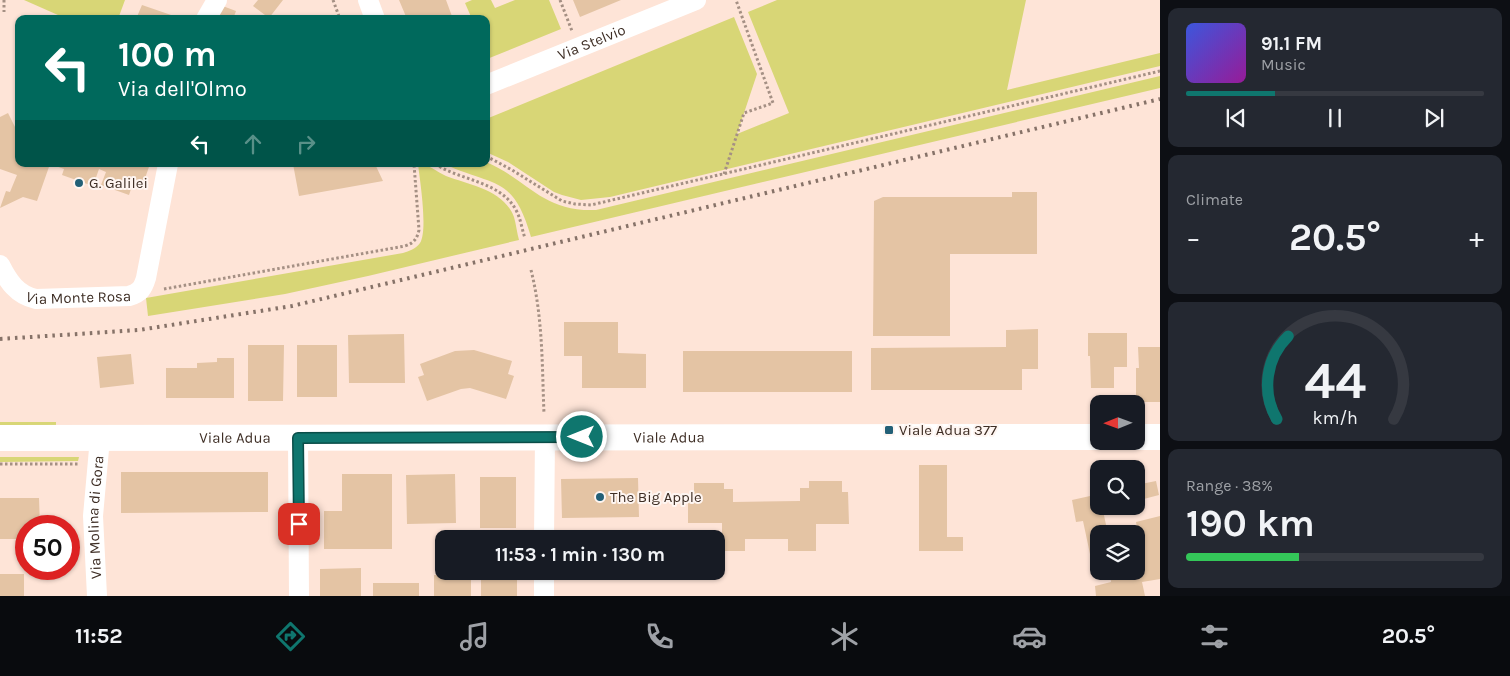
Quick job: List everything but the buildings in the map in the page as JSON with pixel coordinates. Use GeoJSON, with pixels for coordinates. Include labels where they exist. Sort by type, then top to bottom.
{"type":"FeatureCollection","features":[{"type":"Feature","properties":{"kind":"main road","name":"Viale Adua"},"geometry":{"type":"LineString","coordinates":[[0,438],[99,450],[298,438],[1090,437]]}},
{"type":"Feature","properties":{"kind":"main road"},"geometry":{"type":"LineString","coordinates":[[1145,437],[1160,437]]}},
{"type":"Feature","properties":{"kind":"street"},"geometry":{"type":"LineString","coordinates":[[208,15],[217,0]]}},
{"type":"Feature","properties":{"kind":"street"},"geometry":{"type":"LineString","coordinates":[[368,0],[374,15]]}},
{"type":"Feature","properties":{"kind":"street","name":"Via Stelvio"},"geometry":{"type":"LineString","coordinates":[[490,83],[696,0]]}},
{"type":"Feature","properties":{"kind":"street"},"geometry":{"type":"LineString","coordinates":[[141,291],[146,278],[167,167]]}},
{"type":"Feature","properties":{"kind":"street","name":"Via Monte Rosa"},"geometry":{"type":"LineString","coordinates":[[0,265],[13,286],[25,295],[36,299],[129,296],[141,291]]}},
{"type":"Feature","properties":{"kind":"street"},"geometry":{"type":"LineString","coordinates":[[298,438],[299,596]]}},
{"type":"Feature","properties":{"kind":"street"},"geometry":{"type":"LineString","coordinates":[[544,530],[545,438]]}},
{"type":"Feature","properties":{"kind":"street","name":"Via Molina di Gora"},"geometry":{"type":"LineString","coordinates":[[97,596],[93,516],[99,450]]}},
{"type":"Feature","properties":{"kind":"street"},"geometry":{"type":"LineString","coordinates":[[544,580],[544,596]]}},
{"type":"Feature","properties":{"kind":"path"},"geometry":{"type":"LineString","coordinates":[[4,0],[4,12]]}},
{"type":"Feature","properties":{"kind":"path"},"geometry":{"type":"LineString","coordinates":[[333,0],[339,15]]}},
{"type":"Feature","properties":{"kind":"path"},"geometry":{"type":"LineString","coordinates":[[560,0],[579,48]]}},
{"type":"Feature","properties":{"kind":"path"},"geometry":{"type":"LineString","coordinates":[[724,174],[744,113],[773,103],[736,0]]}},
{"type":"Feature","properties":{"kind":"path"},"geometry":{"type":"LineString","coordinates":[[490,158],[555,198],[575,204],[600,204],[1160,71]]}},
{"type":"Feature","properties":{"kind":"path"},"geometry":{"type":"LineString","coordinates":[[141,291],[186,285],[408,245],[416,240],[419,230],[414,167]]}},
{"type":"Feature","properties":{"kind":"path"},"geometry":{"type":"LineString","coordinates":[[442,167],[492,188],[505,197],[518,213],[525,238]]}},
{"type":"Feature","properties":{"kind":"path"},"geometry":{"type":"LineString","coordinates":[[531,270],[540,316],[545,438]]}},
{"type":"Feature","properties":{"kind":"path"},"geometry":{"type":"LineString","coordinates":[[0,464],[59,465],[99,450]]}},
{"type":"Feature","properties":{"kind":"shaded area"},"geometry":{"type":"Polygon","coordinates":[[[24,0],[125,0],[119,15],[58,15],[24,0]]]}},
{"type":"Feature","properties":{"kind":"shaded area"},"geometry":{"type":"Polygon","coordinates":[[[472,0],[491,0],[495,8],[515,0],[549,0],[561,29],[490,58],[490,15],[470,15],[465,3],[472,0]]]}},
{"type":"Feature","properties":{"kind":"shaded area"},"geometry":{"type":"Polygon","coordinates":[[[777,0],[1026,0],[1007,90],[1160,53],[1160,66],[610,197],[581,200],[562,195],[554,192],[508,162],[490,154],[490,117],[734,17],[757,74],[737,134],[789,113],[748,12],[777,0]]]}},
{"type":"Feature","properties":{"kind":"shaded area"},"geometry":{"type":"Polygon","coordinates":[[[1160,76],[1160,88],[531,237],[517,203],[509,193],[489,181],[452,167],[490,167],[490,164],[549,201],[562,206],[596,210],[1160,76]]]}},
{"type":"Feature","properties":{"kind":"shaded area"},"geometry":{"type":"Polygon","coordinates":[[[418,167],[431,167],[446,176],[485,190],[503,200],[514,217],[519,240],[285,294],[148,316],[146,298],[410,251],[420,243],[422,237],[423,205],[418,167]]]}},
{"type":"Feature","properties":{"kind":"shaded area"},"geometry":{"type":"Polygon","coordinates":[[[0,422],[56,422],[56,428],[0,428],[0,422]]]}},
{"type":"Feature","properties":{"kind":"shaded area"},"geometry":{"type":"Polygon","coordinates":[[[0,457],[79,457],[78,461],[0,462],[0,457]]]}},
{"type":"Feature","properties":{"kind":"railway"},"geometry":{"type":"LineString","coordinates":[[0,339],[139,330],[292,306],[1160,99]]}},
{"type":"Feature","properties":{"kind":"place","name":"G. Galilei"},"geometry":{"type":"Point","coordinates":[79,183]}},
{"type":"Feature","properties":{"kind":"place","name":"Viale Adua 377"},"geometry":{"type":"Point","coordinates":[889,430]}},
{"type":"Feature","properties":{"kind":"place","name":"The Big Apple"},"geometry":{"type":"Point","coordinates":[600,497]}},
{"type":"Feature","properties":{"kind":"route"},"geometry":{"type":"LineString","coordinates":[[299,524],[298,438],[582,437]]}}]}
